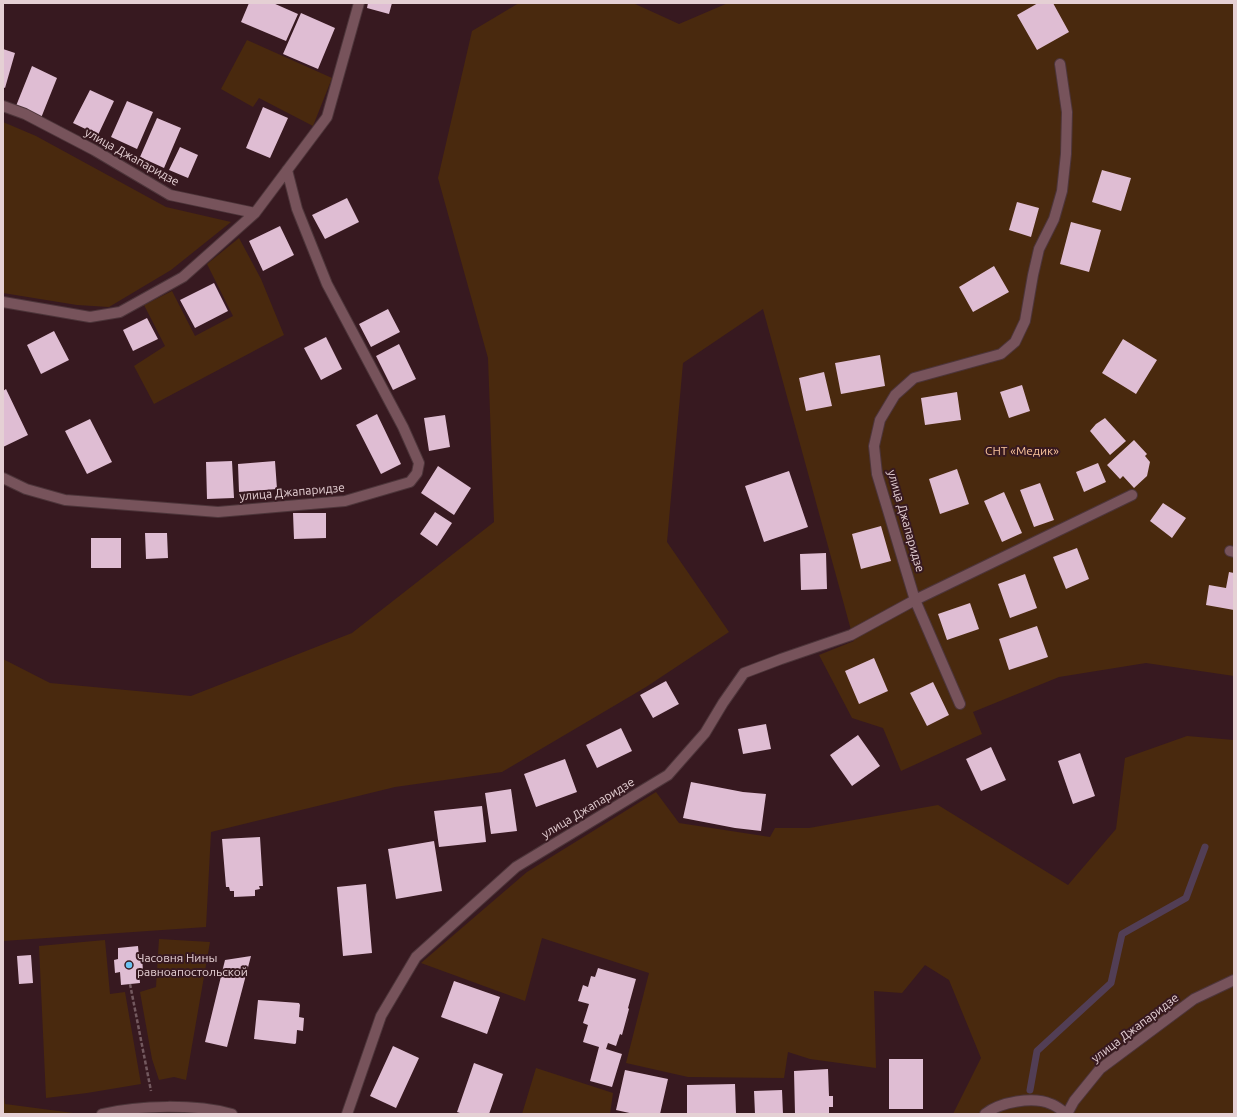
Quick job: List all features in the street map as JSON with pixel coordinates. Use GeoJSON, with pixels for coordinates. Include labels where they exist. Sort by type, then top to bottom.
{"type":"FeatureCollection","features":[{"type":"Feature","properties":{"kind":"street"},"geometry":{"type":"LineString","coordinates":[[3,302],[90,317],[120,312],[183,277],[255,213],[327,117],[359,3]]}},
{"type":"Feature","properties":{"kind":"street","name":"улица Джапаридзе"},"geometry":{"type":"LineString","coordinates":[[960,704],[915,600],[877,474],[874,446],[880,420],[895,395],[914,378],[1001,354],[1015,342],[1025,321],[1039,249],[1054,219],[1062,191],[1066,154],[1067,112],[1060,64]]}},
{"type":"Feature","properties":{"kind":"street","name":"улица Джапаридзе"},"geometry":{"type":"LineString","coordinates":[[3,106],[25,114],[94,150],[170,195],[255,213]]}},
{"type":"Feature","properties":{"kind":"street","name":"улица Джапаридзе"},"geometry":{"type":"LineString","coordinates":[[3,478],[26,489],[65,500],[218,512],[345,501],[410,482],[417,473],[419,463],[403,427],[327,284],[297,209],[288,170]]}},
{"type":"Feature","properties":{"kind":"street","name":"улица Джапаридзе"},"geometry":{"type":"LineString","coordinates":[[347,1114],[381,1016],[416,957],[516,867],[668,775],[705,733],[723,703],[744,673],[850,635],[915,600],[1132,495]]}},
{"type":"Feature","properties":{"kind":"street","name":"улица Джапаридзе"},"geometry":{"type":"LineString","coordinates":[[985,1114],[1009,1102],[1035,1100],[1051,1104],[1067,1114],[1074,1101],[1100,1069],[1194,999],[1234,980]]}},
{"type":"Feature","properties":{"kind":"street"},"geometry":{"type":"LineString","coordinates":[[102,1114],[154,1107],[184,1107],[232,1114]]}},
{"type":"Feature","properties":{"kind":"path"},"geometry":{"type":"LineString","coordinates":[[130,984],[154,1107]]}},
{"type":"Feature","properties":{"kind":"green space","name":"СНТ «Медик»"},"geometry":{"type":"Polygon","coordinates":[[[519,3],[633,3],[679,24],[728,3],[1234,3],[1234,676],[1146,663],[1059,677],[973,712],[982,734],[901,771],[883,728],[852,718],[819,655],[854,641],[763,309],[683,363],[667,542],[729,632],[646,687],[502,772],[395,787],[211,832],[206,927],[3,941],[3,659],[50,683],[191,696],[352,633],[494,522],[488,358],[438,178],[472,31],[519,3]]]}},
{"type":"Feature","properties":{"kind":"green space"},"geometry":{"type":"Polygon","coordinates":[[[247,40],[332,78],[313,126],[259,98],[253,107],[221,89],[247,40]]]}},
{"type":"Feature","properties":{"kind":"green space"},"geometry":{"type":"Polygon","coordinates":[[[3,122],[36,136],[166,207],[231,222],[171,270],[109,307],[77,305],[3,293],[3,122]]]}},
{"type":"Feature","properties":{"kind":"green space"},"geometry":{"type":"Polygon","coordinates":[[[239,238],[261,279],[284,335],[154,404],[134,366],[165,346],[144,305],[172,291],[195,336],[233,316],[207,264],[239,238]]]}},
{"type":"Feature","properties":{"kind":"green space"},"geometry":{"type":"Polygon","coordinates":[[[1187,736],[1234,740],[1234,1114],[953,1114],[981,1058],[949,980],[925,965],[902,993],[874,991],[876,1068],[810,1059],[788,1052],[784,1078],[688,1077],[626,1063],[649,973],[542,938],[525,1001],[421,963],[527,872],[656,792],[679,823],[770,837],[775,828],[809,828],[938,805],[1068,885],[1116,829],[1125,758],[1187,736]]]}},
{"type":"Feature","properties":{"kind":"green space"},"geometry":{"type":"Polygon","coordinates":[[[159,939],[210,942],[186,1080],[174,1077],[159,1080],[152,1059],[140,992],[156,987],[159,939]]]}},
{"type":"Feature","properties":{"kind":"green space"},"geometry":{"type":"Polygon","coordinates":[[[105,940],[110,994],[125,992],[141,1084],[46,1098],[39,946],[105,940]]]}},
{"type":"Feature","properties":{"kind":"green space"},"geometry":{"type":"Polygon","coordinates":[[[536,1068],[613,1093],[610,1114],[522,1114],[536,1068]]]}},
{"type":"Feature","properties":{"kind":"green space"},"geometry":{"type":"Polygon","coordinates":[[[3,1089],[5,1104],[81,1114],[3,1114],[3,1089]]]}},
{"type":"Feature","properties":{"kind":"building"},"geometry":{"type":"Polygon","coordinates":[[[249,3],[273,3],[298,14],[286,41],[241,22],[249,3]]]}},
{"type":"Feature","properties":{"kind":"building"},"geometry":{"type":"Polygon","coordinates":[[[368,3],[392,3],[389,14],[367,8],[368,3]]]}},
{"type":"Feature","properties":{"kind":"building"},"geometry":{"type":"Polygon","coordinates":[[[1038,3],[1053,3],[1069,32],[1037,50],[1017,15],[1038,3]]]}},
{"type":"Feature","properties":{"kind":"building"},"geometry":{"type":"Polygon","coordinates":[[[301,13],[335,28],[318,69],[283,54],[301,13]]]}},
{"type":"Feature","properties":{"kind":"building"},"geometry":{"type":"Polygon","coordinates":[[[3,49],[15,53],[5,88],[3,87],[3,49]]]}},
{"type":"Feature","properties":{"kind":"building"},"geometry":{"type":"Polygon","coordinates":[[[32,66],[57,78],[41,118],[16,106],[32,66]]]}},
{"type":"Feature","properties":{"kind":"building"},"geometry":{"type":"Polygon","coordinates":[[[90,90],[114,101],[98,135],[73,123],[90,90]]]}},
{"type":"Feature","properties":{"kind":"building"},"geometry":{"type":"Polygon","coordinates":[[[127,101],[153,112],[137,149],[111,137],[127,101]]]}},
{"type":"Feature","properties":{"kind":"building"},"geometry":{"type":"Polygon","coordinates":[[[263,107],[288,118],[270,158],[246,148],[263,107]]]}},
{"type":"Feature","properties":{"kind":"building"},"geometry":{"type":"Polygon","coordinates":[[[157,118],[181,128],[164,168],[140,157],[157,118]]]}},
{"type":"Feature","properties":{"kind":"building"},"geometry":{"type":"Polygon","coordinates":[[[180,147],[198,155],[188,178],[169,170],[180,147]]]}},
{"type":"Feature","properties":{"kind":"building"},"geometry":{"type":"Polygon","coordinates":[[[1102,170],[1131,178],[1121,211],[1092,202],[1102,170]]]}},
{"type":"Feature","properties":{"kind":"building"},"geometry":{"type":"Polygon","coordinates":[[[347,198],[359,222],[325,239],[312,215],[347,198]]]}},
{"type":"Feature","properties":{"kind":"building"},"geometry":{"type":"Polygon","coordinates":[[[1017,202],[1039,208],[1031,237],[1009,230],[1017,202]]]}},
{"type":"Feature","properties":{"kind":"building"},"geometry":{"type":"Polygon","coordinates":[[[1071,222],[1101,230],[1089,272],[1060,264],[1071,222]]]}},
{"type":"Feature","properties":{"kind":"building"},"geometry":{"type":"Polygon","coordinates":[[[280,226],[294,255],[263,271],[249,241],[280,226]]]}},
{"type":"Feature","properties":{"kind":"building"},"geometry":{"type":"Polygon","coordinates":[[[994,266],[1009,292],[973,312],[959,287],[994,266]]]}},
{"type":"Feature","properties":{"kind":"building"},"geometry":{"type":"Polygon","coordinates":[[[214,283],[228,311],[195,328],[180,300],[214,283]]]}},
{"type":"Feature","properties":{"kind":"building"},"geometry":{"type":"Polygon","coordinates":[[[388,309],[400,332],[371,347],[359,324],[388,309]]]}},
{"type":"Feature","properties":{"kind":"building"},"geometry":{"type":"Polygon","coordinates":[[[147,318],[158,339],[133,351],[123,330],[147,318]]]}},
{"type":"Feature","properties":{"kind":"building"},"geometry":{"type":"Polygon","coordinates":[[[54,331],[69,360],[41,374],[27,345],[54,331]]]}},
{"type":"Feature","properties":{"kind":"building"},"geometry":{"type":"Polygon","coordinates":[[[326,337],[342,369],[321,380],[304,348],[326,337]]]}},
{"type":"Feature","properties":{"kind":"building"},"geometry":{"type":"Polygon","coordinates":[[[1123,339],[1157,360],[1136,394],[1102,373],[1123,339]]]}},
{"type":"Feature","properties":{"kind":"building"},"geometry":{"type":"Polygon","coordinates":[[[399,344],[416,379],[393,390],[376,356],[399,344]]]}},
{"type":"Feature","properties":{"kind":"building"},"geometry":{"type":"Polygon","coordinates":[[[880,355],[885,386],[841,394],[835,363],[880,355]]]}},
{"type":"Feature","properties":{"kind":"building"},"geometry":{"type":"Polygon","coordinates":[[[824,372],[832,406],[806,411],[799,378],[824,372]]]}},
{"type":"Feature","properties":{"kind":"building"},"geometry":{"type":"Polygon","coordinates":[[[1022,385],[1030,411],[1009,418],[1000,392],[1022,385]]]}},
{"type":"Feature","properties":{"kind":"building"},"geometry":{"type":"Polygon","coordinates":[[[6,389],[28,435],[3,447],[3,391],[6,389]]]}},
{"type":"Feature","properties":{"kind":"building"},"geometry":{"type":"Polygon","coordinates":[[[957,392],[961,420],[925,425],[921,398],[957,392]]]}},
{"type":"Feature","properties":{"kind":"building"},"geometry":{"type":"Polygon","coordinates":[[[377,414],[401,464],[381,474],[356,425],[377,414]]]}},
{"type":"Feature","properties":{"kind":"building"},"geometry":{"type":"Polygon","coordinates":[[[445,415],[450,447],[429,451],[424,418],[445,415]]]}},
{"type":"Feature","properties":{"kind":"building"},"geometry":{"type":"Polygon","coordinates":[[[1105,418],[1126,441],[1110,455],[1090,431],[1096,424],[1105,418]]]}},
{"type":"Feature","properties":{"kind":"building"},"geometry":{"type":"Polygon","coordinates":[[[90,419],[112,462],[87,474],[65,431],[90,419]]]}},
{"type":"Feature","properties":{"kind":"building"},"geometry":{"type":"Polygon","coordinates":[[[1134,440],[1147,454],[1145,456],[1150,462],[1147,476],[1134,488],[1123,476],[1120,479],[1107,465],[1134,440]]]}},
{"type":"Feature","properties":{"kind":"building"},"geometry":{"type":"Polygon","coordinates":[[[232,461],[234,498],[207,499],[206,462],[232,461]]]}},
{"type":"Feature","properties":{"kind":"building"},"geometry":{"type":"Polygon","coordinates":[[[275,461],[277,489],[239,492],[238,464],[275,461]]]}},
{"type":"Feature","properties":{"kind":"building"},"geometry":{"type":"Polygon","coordinates":[[[1098,463],[1106,482],[1084,492],[1076,472],[1098,463]]]}},
{"type":"Feature","properties":{"kind":"building"},"geometry":{"type":"Polygon","coordinates":[[[438,466],[471,488],[454,515],[421,493],[438,466]]]}},
{"type":"Feature","properties":{"kind":"building"},"geometry":{"type":"Polygon","coordinates":[[[957,469],[969,504],[940,514],[929,479],[957,469]]]}},
{"type":"Feature","properties":{"kind":"building"},"geometry":{"type":"Polygon","coordinates":[[[789,471],[808,527],[764,542],[745,486],[789,471]]]}},
{"type":"Feature","properties":{"kind":"building"},"geometry":{"type":"Polygon","coordinates":[[[1040,483],[1054,520],[1034,527],[1020,490],[1040,483]]]}},
{"type":"Feature","properties":{"kind":"building"},"geometry":{"type":"Polygon","coordinates":[[[1004,492],[1022,533],[1002,542],[984,501],[1004,492]]]}},
{"type":"Feature","properties":{"kind":"building"},"geometry":{"type":"Polygon","coordinates":[[[1163,503],[1186,518],[1172,538],[1150,521],[1163,503]]]}},
{"type":"Feature","properties":{"kind":"building"},"geometry":{"type":"Polygon","coordinates":[[[435,512],[452,523],[437,546],[420,534],[435,512]]]}},
{"type":"Feature","properties":{"kind":"building"},"geometry":{"type":"Polygon","coordinates":[[[293,513],[326,513],[326,538],[294,539],[293,513]]]}},
{"type":"Feature","properties":{"kind":"building"},"geometry":{"type":"Polygon","coordinates":[[[881,526],[891,561],[861,569],[852,534],[881,526]]]}},
{"type":"Feature","properties":{"kind":"building"},"geometry":{"type":"Polygon","coordinates":[[[145,533],[167,533],[168,558],[146,559],[145,533]]]}},
{"type":"Feature","properties":{"kind":"building"},"geometry":{"type":"Polygon","coordinates":[[[91,538],[121,538],[121,568],[91,568],[91,538]]]}},
{"type":"Feature","properties":{"kind":"building"},"geometry":{"type":"Polygon","coordinates":[[[1077,548],[1089,579],[1066,589],[1053,557],[1077,548]]]}},
{"type":"Feature","properties":{"kind":"building"},"geometry":{"type":"Polygon","coordinates":[[[826,553],[827,589],[801,590],[800,554],[826,553]]]}},
{"type":"Feature","properties":{"kind":"building"},"geometry":{"type":"Polygon","coordinates":[[[1229,572],[1234,573],[1234,610],[1206,605],[1209,585],[1226,588],[1229,572]]]}},
{"type":"Feature","properties":{"kind":"building"},"geometry":{"type":"Polygon","coordinates":[[[1025,574],[1037,608],[1010,618],[998,584],[1025,574]]]}},
{"type":"Feature","properties":{"kind":"building"},"geometry":{"type":"Polygon","coordinates":[[[970,603],[979,629],[947,640],[938,614],[970,603]]]}},
{"type":"Feature","properties":{"kind":"building"},"geometry":{"type":"Polygon","coordinates":[[[1037,626],[1048,657],[1009,670],[999,639],[1037,626]]]}},
{"type":"Feature","properties":{"kind":"building"},"geometry":{"type":"Polygon","coordinates":[[[874,658],[888,691],[859,704],[845,671],[874,658]]]}},
{"type":"Feature","properties":{"kind":"building"},"geometry":{"type":"Polygon","coordinates":[[[666,681],[679,704],[653,718],[640,695],[666,681]]]}},
{"type":"Feature","properties":{"kind":"building"},"geometry":{"type":"Polygon","coordinates":[[[933,682],[949,715],[927,726],[910,693],[933,682]]]}},
{"type":"Feature","properties":{"kind":"building"},"geometry":{"type":"Polygon","coordinates":[[[766,724],[771,749],[743,754],[738,729],[766,724]]]}},
{"type":"Feature","properties":{"kind":"building"},"geometry":{"type":"Polygon","coordinates":[[[621,728],[632,751],[597,768],[586,745],[621,728]]]}},
{"type":"Feature","properties":{"kind":"building"},"geometry":{"type":"Polygon","coordinates":[[[858,735],[880,766],[852,786],[830,755],[858,735]]]}},
{"type":"Feature","properties":{"kind":"building"},"geometry":{"type":"Polygon","coordinates":[[[991,747],[1006,780],[981,791],[966,759],[991,747]]]}},
{"type":"Feature","properties":{"kind":"building"},"geometry":{"type":"Polygon","coordinates":[[[1080,753],[1095,796],[1073,804],[1058,761],[1080,753]]]}},
{"type":"Feature","properties":{"kind":"building"},"geometry":{"type":"Polygon","coordinates":[[[565,759],[577,792],[536,807],[524,774],[565,759]]]}},
{"type":"Feature","properties":{"kind":"building"},"geometry":{"type":"Polygon","coordinates":[[[691,782],[743,792],[766,794],[761,831],[735,828],[683,818],[691,782]]]}},
{"type":"Feature","properties":{"kind":"building"},"geometry":{"type":"Polygon","coordinates":[[[511,789],[517,831],[491,834],[485,793],[511,789]]]}},
{"type":"Feature","properties":{"kind":"building"},"geometry":{"type":"Polygon","coordinates":[[[482,806],[486,842],[439,847],[434,811],[482,806]]]}},
{"type":"Feature","properties":{"kind":"building"},"geometry":{"type":"Polygon","coordinates":[[[260,837],[263,886],[259,886],[260,889],[255,890],[255,896],[234,897],[234,891],[230,891],[229,887],[226,887],[222,839],[260,837]]]}},
{"type":"Feature","properties":{"kind":"building"},"geometry":{"type":"Polygon","coordinates":[[[434,841],[442,891],[396,899],[388,849],[434,841]]]}},
{"type":"Feature","properties":{"kind":"building"},"geometry":{"type":"Polygon","coordinates":[[[366,884],[372,953],[343,956],[337,887],[366,884]]]}},
{"type":"Feature","properties":{"kind":"building","name":"Часовня Нины равноапостольской"},"geometry":{"type":"Polygon","coordinates":[[[138,946],[139,957],[142,957],[143,971],[139,971],[140,983],[121,985],[120,972],[115,973],[114,960],[118,959],[118,948],[138,946]]]}},
{"type":"Feature","properties":{"kind":"building"},"geometry":{"type":"Polygon","coordinates":[[[31,955],[33,983],[19,984],[17,956],[31,955]]]}},
{"type":"Feature","properties":{"kind":"building"},"geometry":{"type":"Polygon","coordinates":[[[251,956],[227,1047],[205,1042],[225,960],[251,956]]]}},
{"type":"Feature","properties":{"kind":"building"},"geometry":{"type":"Polygon","coordinates":[[[598,968],[636,979],[622,1035],[620,1034],[616,1046],[608,1043],[606,1049],[622,1054],[612,1087],[590,1081],[599,1047],[583,1042],[588,1025],[583,1023],[589,1004],[578,1001],[583,985],[588,987],[591,976],[595,977],[598,968]]]}},
{"type":"Feature","properties":{"kind":"building"},"geometry":{"type":"Polygon","coordinates":[[[454,981],[500,997],[487,1034],[441,1017],[454,981]]]}},
{"type":"Feature","properties":{"kind":"building"},"geometry":{"type":"Polygon","coordinates":[[[258,1000],[299,1003],[299,1017],[304,1018],[303,1031],[297,1030],[295,1044],[254,1039],[258,1000]]]}},
{"type":"Feature","properties":{"kind":"building"},"geometry":{"type":"Polygon","coordinates":[[[393,1046],[419,1058],[396,1108],[370,1096],[393,1046]]]}},
{"type":"Feature","properties":{"kind":"building"},"geometry":{"type":"Polygon","coordinates":[[[889,1059],[923,1059],[923,1109],[889,1109],[889,1059]]]}},
{"type":"Feature","properties":{"kind":"building"},"geometry":{"type":"Polygon","coordinates":[[[474,1063],[503,1074],[489,1114],[463,1114],[457,1112],[474,1063]]]}},
{"type":"Feature","properties":{"kind":"building"},"geometry":{"type":"Polygon","coordinates":[[[828,1069],[829,1096],[833,1096],[833,1107],[829,1107],[829,1114],[795,1114],[794,1071],[828,1069]]]}},
{"type":"Feature","properties":{"kind":"building"},"geometry":{"type":"Polygon","coordinates":[[[625,1070],[668,1079],[660,1114],[634,1114],[616,1110],[625,1070]]]}},
{"type":"Feature","properties":{"kind":"building"},"geometry":{"type":"Polygon","coordinates":[[[735,1084],[736,1113],[687,1114],[687,1085],[735,1084]]]}},
{"type":"Feature","properties":{"kind":"building"},"geometry":{"type":"Polygon","coordinates":[[[782,1090],[783,1114],[755,1114],[754,1091],[782,1090]]]}},
{"type":"Feature","properties":{"kind":"waterway"},"geometry":{"type":"LineString","coordinates":[[1030,1090],[1037,1051],[1111,983],[1122,934],[1186,898],[1205,847]]}},
{"type":"Feature","properties":{"kind":"place","name":"Часовня Нины равноапостольской"},"geometry":{"type":"Point","coordinates":[129,965]}}]}
